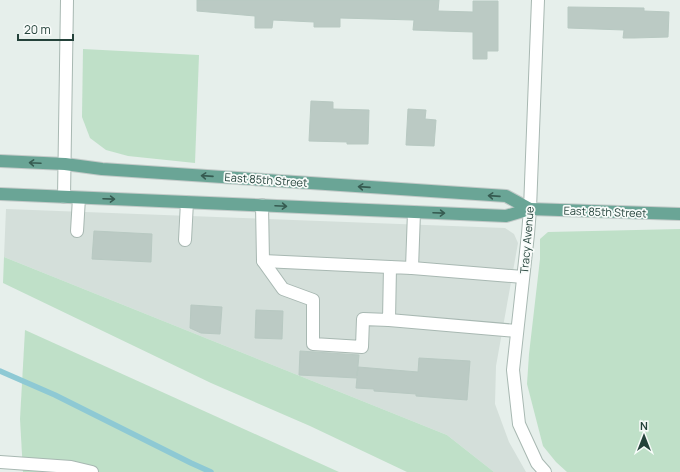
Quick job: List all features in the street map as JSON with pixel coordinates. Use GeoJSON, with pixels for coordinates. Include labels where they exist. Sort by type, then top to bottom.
{"type":"FeatureCollection","features":[{"type":"Feature","properties":{"kind":"main road","name":"East 85th Street"},"geometry":{"type":"LineString","coordinates":[[0,161],[65,164],[110,170],[506,196],[530,209]]}},
{"type":"Feature","properties":{"kind":"main road","name":"East 85th Street"},"geometry":{"type":"LineString","coordinates":[[0,194],[506,216],[530,209],[680,214]]}},
{"type":"Feature","properties":{"kind":"street"},"geometry":{"type":"LineString","coordinates":[[64,197],[67,0]]}},
{"type":"Feature","properties":{"kind":"street","name":"Tracy Avenue"},"geometry":{"type":"LineString","coordinates":[[538,0],[530,209],[513,370],[520,424],[537,463],[545,472]]}},
{"type":"Feature","properties":{"kind":"street"},"geometry":{"type":"LineString","coordinates":[[77,231],[79,198]]}},
{"type":"Feature","properties":{"kind":"street"},"geometry":{"type":"LineString","coordinates":[[185,240],[187,202]]}},
{"type":"Feature","properties":{"kind":"street"},"geometry":{"type":"LineString","coordinates":[[262,206],[263,261],[283,289],[313,300],[313,344],[362,347],[363,319],[517,330]]}},
{"type":"Feature","properties":{"kind":"street"},"geometry":{"type":"LineString","coordinates":[[412,268],[414,212]]}},
{"type":"Feature","properties":{"kind":"street"},"geometry":{"type":"LineString","coordinates":[[263,261],[412,268],[523,277]]}},
{"type":"Feature","properties":{"kind":"street"},"geometry":{"type":"LineString","coordinates":[[389,320],[390,267]]}},
{"type":"Feature","properties":{"kind":"street"},"geometry":{"type":"LineString","coordinates":[[0,462],[71,467],[92,472]]}},
{"type":"Feature","properties":{"kind":"shaded area"},"geometry":{"type":"Polygon","coordinates":[[[6,209],[505,228],[514,234],[518,243],[496,366],[495,404],[509,442],[526,472],[494,472],[447,435],[4,257],[6,209]]]}},
{"type":"Feature","properties":{"kind":"green space"},"geometry":{"type":"Polygon","coordinates":[[[83,49],[199,55],[195,163],[128,156],[106,150],[90,138],[82,117],[83,49]]]}},
{"type":"Feature","properties":{"kind":"green space"},"geometry":{"type":"Polygon","coordinates":[[[680,229],[680,472],[567,472],[556,462],[543,446],[527,384],[540,259],[540,239],[548,232],[680,229]]]}},
{"type":"Feature","properties":{"kind":"green space"},"geometry":{"type":"Polygon","coordinates":[[[4,257],[447,435],[494,472],[407,472],[310,426],[211,383],[3,283],[4,257]]]}},
{"type":"Feature","properties":{"kind":"green space"},"geometry":{"type":"Polygon","coordinates":[[[25,330],[339,472],[23,472],[20,419],[25,330]]]}},
{"type":"Feature","properties":{"kind":"building"},"geometry":{"type":"Polygon","coordinates":[[[197,0],[439,0],[438,11],[473,12],[473,1],[498,1],[498,51],[487,51],[487,59],[473,59],[473,32],[413,30],[414,20],[340,18],[340,27],[314,27],[314,22],[273,20],[272,28],[255,28],[255,16],[197,11],[197,0]]]}},
{"type":"Feature","properties":{"kind":"building"},"geometry":{"type":"Polygon","coordinates":[[[568,7],[644,8],[644,11],[669,12],[668,37],[623,38],[624,30],[568,28],[568,7]]]}},
{"type":"Feature","properties":{"kind":"building"},"geometry":{"type":"Polygon","coordinates":[[[311,101],[333,102],[333,109],[369,110],[368,144],[309,141],[311,101]]]}},
{"type":"Feature","properties":{"kind":"building"},"geometry":{"type":"Polygon","coordinates":[[[408,109],[426,110],[425,119],[436,120],[434,146],[406,145],[408,109]]]}},
{"type":"Feature","properties":{"kind":"building"},"geometry":{"type":"Polygon","coordinates":[[[94,231],[152,234],[151,262],[92,259],[94,231]]]}},
{"type":"Feature","properties":{"kind":"building"},"geometry":{"type":"Polygon","coordinates":[[[191,305],[222,307],[220,334],[201,333],[190,328],[191,305]]]}},
{"type":"Feature","properties":{"kind":"building"},"geometry":{"type":"Polygon","coordinates":[[[256,310],[283,311],[282,339],[255,338],[256,310]]]}},
{"type":"Feature","properties":{"kind":"building"},"geometry":{"type":"Polygon","coordinates":[[[300,351],[359,355],[357,376],[358,367],[418,372],[419,358],[470,361],[467,400],[416,396],[416,394],[356,388],[357,378],[299,375],[300,351]]]}},
{"type":"Feature","properties":{"kind":"waterway"},"geometry":{"type":"LineString","coordinates":[[0,371],[55,395],[211,472]]}}]}
